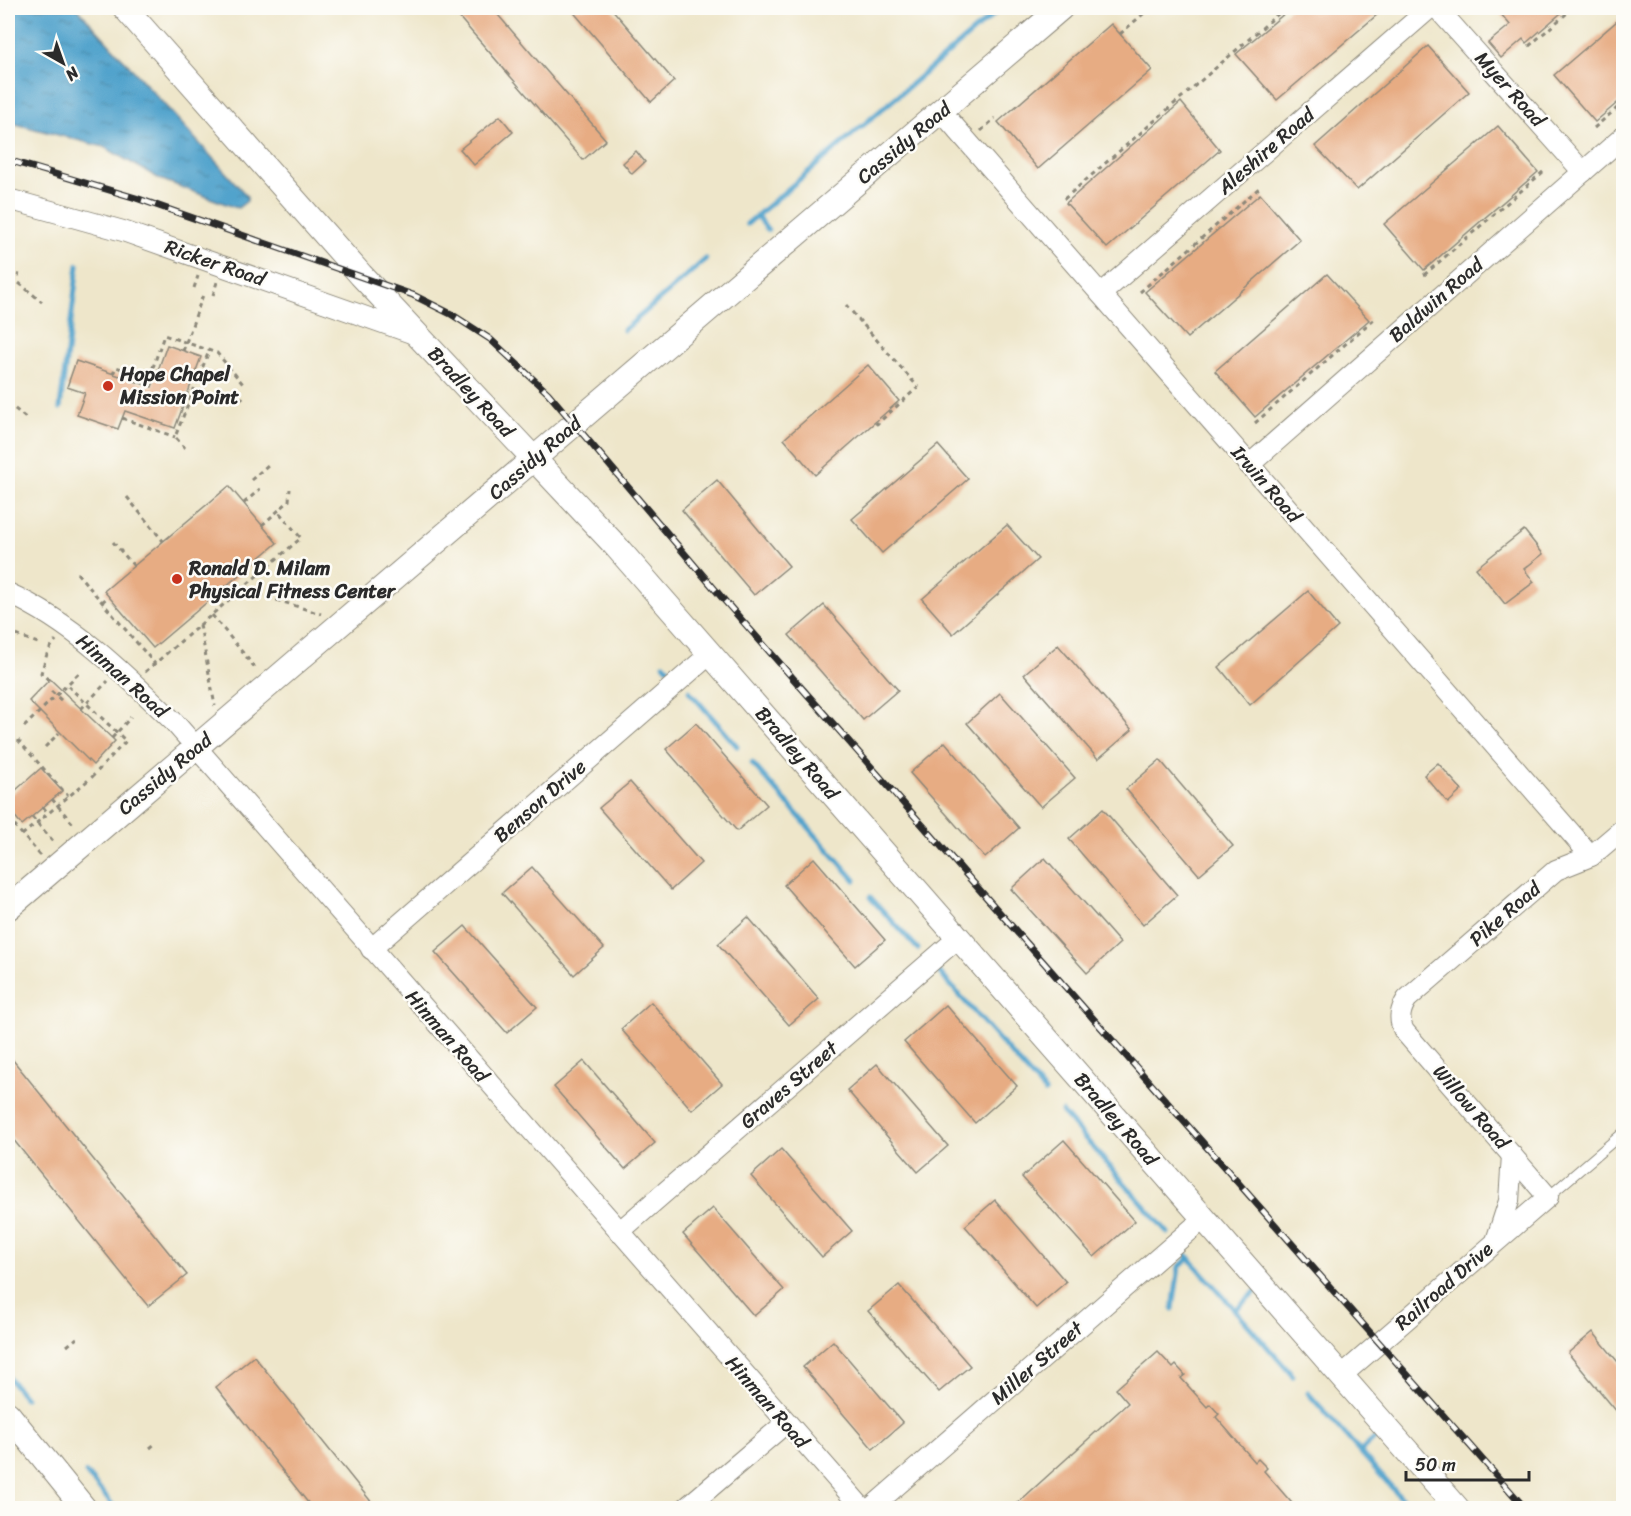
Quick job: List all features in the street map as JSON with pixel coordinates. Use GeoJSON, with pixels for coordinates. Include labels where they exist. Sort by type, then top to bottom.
{"type":"FeatureCollection","features":[{"type":"Feature","properties":{"kind":"street","name":"Bradley Road"},"geometry":{"type":"LineString","coordinates":[[125,8],[361,275],[614,544],[1457,1509]]}},
{"type":"Feature","properties":{"kind":"street","name":"Cassidy Road"},"geometry":{"type":"LineString","coordinates":[[8,908],[1061,8]]}},
{"type":"Feature","properties":{"kind":"street","name":"Aleshire Road"},"geometry":{"type":"LineString","coordinates":[[1101,294],[1430,8]]}},
{"type":"Feature","properties":{"kind":"street","name":"Myer Road"},"geometry":{"type":"LineString","coordinates":[[1437,8],[1583,172]]}},
{"type":"Feature","properties":{"kind":"street","name":"Irwin Road"},"geometry":{"type":"LineString","coordinates":[[941,111],[1591,856]]}},
{"type":"Feature","properties":{"kind":"street","name":"Baldwin Road"},"geometry":{"type":"LineString","coordinates":[[1249,465],[1623,136]]}},
{"type":"Feature","properties":{"kind":"street","name":"Ricker Road"},"geometry":{"type":"LineString","coordinates":[[8,199],[123,231],[418,336]]}},
{"type":"Feature","properties":{"kind":"street","name":"Hinman Road"},"geometry":{"type":"LineString","coordinates":[[8,592],[54,618],[126,676],[174,722],[862,1509]]}},
{"type":"Feature","properties":{"kind":"street","name":"Benson Drive"},"geometry":{"type":"LineString","coordinates":[[371,949],[710,654]]}},
{"type":"Feature","properties":{"kind":"street","name":"Pike Road"},"geometry":{"type":"LineString","coordinates":[[1400,1015],[1407,999],[1556,870],[1591,856],[1623,828]]}},
{"type":"Feature","properties":{"kind":"street","name":"Graves Street"},"geometry":{"type":"LineString","coordinates":[[619,1232],[958,938]]}},
{"type":"Feature","properties":{"kind":"street","name":"Willow Road"},"geometry":{"type":"LineString","coordinates":[[1400,1015],[1404,1031],[1548,1197]]}},
{"type":"Feature","properties":{"kind":"street"},"geometry":{"type":"LineString","coordinates":[[1496,1242],[1509,1201],[1512,1155]]}},
{"type":"Feature","properties":{"kind":"street","name":"Railroad Drive"},"geometry":{"type":"LineString","coordinates":[[1341,1376],[1548,1197]]}},
{"type":"Feature","properties":{"kind":"street","name":"Miller Street"},"geometry":{"type":"LineString","coordinates":[[872,1509],[1203,1219]]}},
{"type":"Feature","properties":{"kind":"street"},"geometry":{"type":"LineString","coordinates":[[8,1414],[84,1509]]}},
{"type":"Feature","properties":{"kind":"street"},"geometry":{"type":"LineString","coordinates":[[686,1509],[786,1423]]}},
{"type":"Feature","properties":{"kind":"lane"},"geometry":{"type":"LineString","coordinates":[[1548,1197],[1623,1132]]}},
{"type":"Feature","properties":{"kind":"path"},"geometry":{"type":"LineString","coordinates":[[1143,14],[1145,8]]}},
{"type":"Feature","properties":{"kind":"path"},"geometry":{"type":"LineString","coordinates":[[1120,34],[1150,8]]}},
{"type":"Feature","properties":{"kind":"path"},"geometry":{"type":"LineString","coordinates":[[1064,199],[1285,8]]}},
{"type":"Feature","properties":{"kind":"path"},"geometry":{"type":"LineString","coordinates":[[1528,46],[1573,8]]}},
{"type":"Feature","properties":{"kind":"path"},"geometry":{"type":"LineString","coordinates":[[1594,128],[1623,102]]}},
{"type":"Feature","properties":{"kind":"path"},"geometry":{"type":"LineString","coordinates":[[979,132],[995,118]]}},
{"type":"Feature","properties":{"kind":"path"},"geometry":{"type":"LineString","coordinates":[[1424,275],[1544,171]]}},
{"type":"Feature","properties":{"kind":"path"},"geometry":{"type":"LineString","coordinates":[[1140,292],[1259,188]]}},
{"type":"Feature","properties":{"kind":"path"},"geometry":{"type":"LineString","coordinates":[[8,273],[20,274]]}},
{"type":"Feature","properties":{"kind":"path"},"geometry":{"type":"LineString","coordinates":[[19,283],[42,302]]}},
{"type":"Feature","properties":{"kind":"path"},"geometry":{"type":"LineString","coordinates":[[183,351],[204,292]]}},
{"type":"Feature","properties":{"kind":"path"},"geometry":{"type":"LineString","coordinates":[[846,305],[918,387],[877,424],[875,422]]}},
{"type":"Feature","properties":{"kind":"path"},"geometry":{"type":"LineString","coordinates":[[1255,423],[1374,319]]}},
{"type":"Feature","properties":{"kind":"path"},"geometry":{"type":"LineString","coordinates":[[147,385],[164,335],[217,353],[243,384]]}},
{"type":"Feature","properties":{"kind":"path"},"geometry":{"type":"LineString","coordinates":[[159,351],[164,353]]}},
{"type":"Feature","properties":{"kind":"path"},"geometry":{"type":"LineString","coordinates":[[176,437],[208,351]]}},
{"type":"Feature","properties":{"kind":"path"},"geometry":{"type":"LineString","coordinates":[[113,374],[116,367],[155,380]]}},
{"type":"Feature","properties":{"kind":"path"},"geometry":{"type":"LineString","coordinates":[[236,390],[243,399]]}},
{"type":"Feature","properties":{"kind":"path"},"geometry":{"type":"LineString","coordinates":[[8,403],[27,419]]}},
{"type":"Feature","properties":{"kind":"path"},"geometry":{"type":"LineString","coordinates":[[122,418],[176,437],[185,448]]}},
{"type":"Feature","properties":{"kind":"path"},"geometry":{"type":"LineString","coordinates":[[251,480],[269,464]]}},
{"type":"Feature","properties":{"kind":"path"},"geometry":{"type":"LineString","coordinates":[[244,503],[260,489]]}},
{"type":"Feature","properties":{"kind":"path"},"geometry":{"type":"LineString","coordinates":[[262,525],[289,501],[290,489]]}},
{"type":"Feature","properties":{"kind":"path"},"geometry":{"type":"LineString","coordinates":[[127,497],[163,541]]}},
{"type":"Feature","properties":{"kind":"path"},"geometry":{"type":"LineString","coordinates":[[81,710],[126,676],[155,664],[301,538],[278,511]]}},
{"type":"Feature","properties":{"kind":"path"},"geometry":{"type":"LineString","coordinates":[[113,542],[134,566]]}},
{"type":"Feature","properties":{"kind":"path"},"geometry":{"type":"LineString","coordinates":[[77,573],[155,664]]}},
{"type":"Feature","properties":{"kind":"path"},"geometry":{"type":"LineString","coordinates":[[242,589],[344,621]]}},
{"type":"Feature","properties":{"kind":"path"},"geometry":{"type":"LineString","coordinates":[[102,602],[109,596]]}},
{"type":"Feature","properties":{"kind":"path"},"geometry":{"type":"LineString","coordinates":[[212,615],[269,685]]}},
{"type":"Feature","properties":{"kind":"path"},"geometry":{"type":"LineString","coordinates":[[200,625],[219,728]]}},
{"type":"Feature","properties":{"kind":"path"},"geometry":{"type":"LineString","coordinates":[[8,632],[38,643]]}},
{"type":"Feature","properties":{"kind":"path"},"geometry":{"type":"LineString","coordinates":[[48,651],[41,673],[49,680]]}},
{"type":"Feature","properties":{"kind":"path"},"geometry":{"type":"LineString","coordinates":[[24,727],[79,673]]}},
{"type":"Feature","properties":{"kind":"path"},"geometry":{"type":"LineString","coordinates":[[22,835],[92,777],[126,741],[68,685]]}},
{"type":"Feature","properties":{"kind":"path"},"geometry":{"type":"LineString","coordinates":[[51,691],[62,701]]}},
{"type":"Feature","properties":{"kind":"path"},"geometry":{"type":"LineString","coordinates":[[38,705],[41,709]]}},
{"type":"Feature","properties":{"kind":"path"},"geometry":{"type":"LineString","coordinates":[[112,738],[131,717]]}},
{"type":"Feature","properties":{"kind":"path"},"geometry":{"type":"LineString","coordinates":[[45,747],[58,733]]}},
{"type":"Feature","properties":{"kind":"path"},"geometry":{"type":"LineString","coordinates":[[18,740],[68,796]]}},
{"type":"Feature","properties":{"kind":"path"},"geometry":{"type":"LineString","coordinates":[[52,799],[87,840]]}},
{"type":"Feature","properties":{"kind":"path"},"geometry":{"type":"LineString","coordinates":[[43,807],[48,813]]}},
{"type":"Feature","properties":{"kind":"path"},"geometry":{"type":"LineString","coordinates":[[15,816],[8,819],[22,835],[60,863]]}},
{"type":"Feature","properties":{"kind":"path"},"geometry":{"type":"LineString","coordinates":[[32,817],[60,863]]}},
{"type":"Feature","properties":{"kind":"path"},"geometry":{"type":"LineString","coordinates":[[68,1346],[77,1338]]}},
{"type":"Feature","properties":{"kind":"path"},"geometry":{"type":"LineString","coordinates":[[150,1448],[155,1444]]}},
{"type":"Feature","properties":{"kind":"water"},"geometry":{"type":"Polygon","coordinates":[[[8,8],[77,8],[247,196],[247,201],[238,208],[234,207],[160,179],[104,147],[8,122],[8,8]]]}},
{"type":"Feature","properties":{"kind":"building"},"geometry":{"type":"Polygon","coordinates":[[[451,8],[492,8],[606,140],[583,160],[451,8]]]}},
{"type":"Feature","properties":{"kind":"building"},"geometry":{"type":"Polygon","coordinates":[[[570,8],[611,8],[674,81],[651,102],[570,8]]]}},
{"type":"Feature","properties":{"kind":"building"},"geometry":{"type":"Polygon","coordinates":[[[1291,8],[1385,8],[1277,100],[1236,54],[1291,8]]]}},
{"type":"Feature","properties":{"kind":"building"},"geometry":{"type":"Polygon","coordinates":[[[1496,8],[1567,8],[1526,43],[1523,39],[1501,58],[1488,43],[1510,25],[1496,8]]]}},
{"type":"Feature","properties":{"kind":"building"},"geometry":{"type":"Polygon","coordinates":[[[1623,16],[1623,98],[1595,122],[1554,75],[1623,16]]]}},
{"type":"Feature","properties":{"kind":"building"},"geometry":{"type":"Polygon","coordinates":[[[1111,24],[1152,70],[1038,169],[998,122],[1111,24]]]}},
{"type":"Feature","properties":{"kind":"building"},"geometry":{"type":"Polygon","coordinates":[[[1428,46],[1469,92],[1357,190],[1315,146],[1428,46]]]}},
{"type":"Feature","properties":{"kind":"building"},"geometry":{"type":"Polygon","coordinates":[[[1181,102],[1220,150],[1107,248],[1066,203],[1181,102]]]}},
{"type":"Feature","properties":{"kind":"building"},"geometry":{"type":"Polygon","coordinates":[[[500,116],[513,132],[474,165],[460,149],[500,116]]]}},
{"type":"Feature","properties":{"kind":"building"},"geometry":{"type":"Polygon","coordinates":[[[1498,126],[1538,172],[1424,270],[1384,224],[1498,126]]]}},
{"type":"Feature","properties":{"kind":"building"},"geometry":{"type":"Polygon","coordinates":[[[636,151],[645,162],[632,174],[623,163],[636,151]]]}},
{"type":"Feature","properties":{"kind":"building"},"geometry":{"type":"Polygon","coordinates":[[[1260,194],[1300,240],[1187,338],[1145,292],[1260,194]]]}},
{"type":"Feature","properties":{"kind":"building"},"geometry":{"type":"Polygon","coordinates":[[[1327,274],[1369,320],[1255,417],[1215,371],[1327,274]]]}},
{"type":"Feature","properties":{"kind":"building","name":"Hope Chapel Mission Point"},"geometry":{"type":"Polygon","coordinates":[[[167,345],[201,357],[175,428],[125,411],[118,429],[77,415],[85,393],[67,387],[76,361],[152,387],[167,345]]]}},
{"type":"Feature","properties":{"kind":"building"},"geometry":{"type":"Polygon","coordinates":[[[868,365],[899,401],[815,475],[784,439],[868,365]]]}},
{"type":"Feature","properties":{"kind":"building"},"geometry":{"type":"Polygon","coordinates":[[[938,445],[968,479],[882,553],[852,519],[938,445]]]}},
{"type":"Feature","properties":{"kind":"building"},"geometry":{"type":"Polygon","coordinates":[[[717,480],[789,566],[754,595],[682,510],[717,480]]]}},
{"type":"Feature","properties":{"kind":"building","name":"Ronald D. Milam Physical Fitness Center"},"geometry":{"type":"Polygon","coordinates":[[[229,486],[277,543],[153,648],[104,591],[229,486]]]}},
{"type":"Feature","properties":{"kind":"building"},"geometry":{"type":"Polygon","coordinates":[[[1007,525],[1038,559],[953,634],[922,599],[1007,525]]]}},
{"type":"Feature","properties":{"kind":"building"},"geometry":{"type":"Polygon","coordinates":[[[1524,530],[1543,554],[1524,569],[1534,582],[1505,604],[1476,568],[1524,530]]]}},
{"type":"Feature","properties":{"kind":"building"},"geometry":{"type":"Polygon","coordinates":[[[1308,591],[1338,627],[1250,705],[1219,667],[1308,591]]]}},
{"type":"Feature","properties":{"kind":"building"},"geometry":{"type":"Polygon","coordinates":[[[824,605],[898,690],[863,720],[789,635],[824,605]]]}},
{"type":"Feature","properties":{"kind":"building"},"geometry":{"type":"Polygon","coordinates":[[[1058,645],[1132,730],[1098,759],[1024,674],[1058,645]]]}},
{"type":"Feature","properties":{"kind":"building"},"geometry":{"type":"Polygon","coordinates":[[[50,679],[115,741],[93,765],[29,701],[50,679]]]}},
{"type":"Feature","properties":{"kind":"building"},"geometry":{"type":"Polygon","coordinates":[[[1000,693],[1075,778],[1041,807],[967,723],[1000,693]]]}},
{"type":"Feature","properties":{"kind":"building"},"geometry":{"type":"Polygon","coordinates":[[[696,723],[767,805],[737,831],[666,749],[696,723]]]}},
{"type":"Feature","properties":{"kind":"building"},"geometry":{"type":"Polygon","coordinates":[[[945,742],[1019,828],[985,858],[910,773],[945,742]]]}},
{"type":"Feature","properties":{"kind":"building"},"geometry":{"type":"Polygon","coordinates":[[[1160,760],[1233,846],[1199,875],[1126,789],[1160,760]]]}},
{"type":"Feature","properties":{"kind":"building"},"geometry":{"type":"Polygon","coordinates":[[[1438,763],[1462,790],[1448,803],[1424,775],[1438,763]]]}},
{"type":"Feature","properties":{"kind":"building"},"geometry":{"type":"Polygon","coordinates":[[[41,768],[62,791],[22,825],[8,808],[8,797],[41,768]]]}},
{"type":"Feature","properties":{"kind":"building"},"geometry":{"type":"Polygon","coordinates":[[[630,782],[701,863],[671,890],[599,808],[630,782]]]}},
{"type":"Feature","properties":{"kind":"building"},"geometry":{"type":"Polygon","coordinates":[[[1103,809],[1177,895],[1143,925],[1069,839],[1103,809]]]}},
{"type":"Feature","properties":{"kind":"building"},"geometry":{"type":"Polygon","coordinates":[[[814,858],[885,940],[855,966],[784,885],[814,858]]]}},
{"type":"Feature","properties":{"kind":"building"},"geometry":{"type":"Polygon","coordinates":[[[1045,858],[1120,943],[1087,973],[1011,889],[1045,858]]]}},
{"type":"Feature","properties":{"kind":"building"},"geometry":{"type":"Polygon","coordinates":[[[532,867],[604,948],[574,975],[502,893],[532,867]]]}},
{"type":"Feature","properties":{"kind":"building"},"geometry":{"type":"Polygon","coordinates":[[[748,917],[819,999],[789,1025],[718,944],[748,917]]]}},
{"type":"Feature","properties":{"kind":"building"},"geometry":{"type":"Polygon","coordinates":[[[465,926],[537,1007],[507,1033],[435,952],[465,926]]]}},
{"type":"Feature","properties":{"kind":"building"},"geometry":{"type":"Polygon","coordinates":[[[651,1002],[722,1084],[692,1110],[621,1029],[651,1002]]]}},
{"type":"Feature","properties":{"kind":"building"},"geometry":{"type":"Polygon","coordinates":[[[946,1005],[1017,1086],[975,1123],[904,1042],[946,1005]]]}},
{"type":"Feature","properties":{"kind":"building"},"geometry":{"type":"Polygon","coordinates":[[[8,1054],[187,1275],[148,1306],[8,1133],[8,1054]]]}},
{"type":"Feature","properties":{"kind":"building"},"geometry":{"type":"Polygon","coordinates":[[[584,1061],[655,1143],[625,1169],[554,1087],[584,1061]]]}},
{"type":"Feature","properties":{"kind":"building"},"geometry":{"type":"Polygon","coordinates":[[[877,1064],[948,1146],[918,1172],[847,1090],[877,1064]]]}},
{"type":"Feature","properties":{"kind":"building"},"geometry":{"type":"Polygon","coordinates":[[[1064,1140],[1135,1221],[1094,1257],[1022,1177],[1064,1140]]]}},
{"type":"Feature","properties":{"kind":"building"},"geometry":{"type":"Polygon","coordinates":[[[781,1149],[852,1231],[822,1257],[751,1176],[781,1149]]]}},
{"type":"Feature","properties":{"kind":"building"},"geometry":{"type":"Polygon","coordinates":[[[995,1200],[1066,1282],[1036,1308],[965,1226],[995,1200]]]}},
{"type":"Feature","properties":{"kind":"building"},"geometry":{"type":"Polygon","coordinates":[[[713,1208],[784,1290],[754,1316],[683,1234],[713,1208]]]}},
{"type":"Feature","properties":{"kind":"building"},"geometry":{"type":"Polygon","coordinates":[[[899,1285],[970,1366],[939,1392],[868,1311],[899,1285]]]}},
{"type":"Feature","properties":{"kind":"building"},"geometry":{"type":"Polygon","coordinates":[[[1593,1332],[1623,1368],[1623,1419],[1568,1353],[1593,1332]]]}},
{"type":"Feature","properties":{"kind":"building"},"geometry":{"type":"Polygon","coordinates":[[[833,1341],[903,1423],[873,1449],[803,1367],[833,1341]]]}},
{"type":"Feature","properties":{"kind":"building"},"geometry":{"type":"Polygon","coordinates":[[[1158,1352],[1173,1368],[1176,1365],[1185,1375],[1181,1378],[1207,1407],[1210,1404],[1219,1414],[1216,1417],[1255,1462],[1258,1459],[1267,1468],[1264,1471],[1297,1509],[1011,1509],[1128,1403],[1116,1389],[1158,1352]]]}},
{"type":"Feature","properties":{"kind":"building"},"geometry":{"type":"Polygon","coordinates":[[[254,1356],[377,1509],[313,1509],[216,1387],[254,1356]]]}},
{"type":"Feature","properties":{"kind":"waterway"},"geometry":{"type":"LineString","coordinates":[[747,224],[1001,8]]}},
{"type":"Feature","properties":{"kind":"waterway"},"geometry":{"type":"LineString","coordinates":[[757,216],[768,230]]}},
{"type":"Feature","properties":{"kind":"waterway"},"geometry":{"type":"LineString","coordinates":[[624,330],[706,259]]}},
{"type":"Feature","properties":{"kind":"waterway"},"geometry":{"type":"LineString","coordinates":[[60,408],[78,265]]}},
{"type":"Feature","properties":{"kind":"waterway"},"geometry":{"type":"LineString","coordinates":[[664,664],[668,668]]}},
{"type":"Feature","properties":{"kind":"waterway"},"geometry":{"type":"LineString","coordinates":[[689,691],[737,746]]}},
{"type":"Feature","properties":{"kind":"waterway"},"geometry":{"type":"LineString","coordinates":[[752,763],[855,880]]}},
{"type":"Feature","properties":{"kind":"waterway"},"geometry":{"type":"LineString","coordinates":[[870,897],[918,949]]}},
{"type":"Feature","properties":{"kind":"waterway"},"geometry":{"type":"LineString","coordinates":[[939,972],[1045,1092]]}},
{"type":"Feature","properties":{"kind":"waterway"},"geometry":{"type":"LineString","coordinates":[[1062,1112],[1168,1233]]}},
{"type":"Feature","properties":{"kind":"waterway"},"geometry":{"type":"LineString","coordinates":[[1183,1251],[1293,1376]]}},
{"type":"Feature","properties":{"kind":"waterway"},"geometry":{"type":"LineString","coordinates":[[1173,1309],[1179,1267],[1190,1258]]}},
{"type":"Feature","properties":{"kind":"waterway"},"geometry":{"type":"LineString","coordinates":[[1235,1310],[1258,1289]]}},
{"type":"Feature","properties":{"kind":"waterway"},"geometry":{"type":"LineString","coordinates":[[8,1377],[25,1398]]}},
{"type":"Feature","properties":{"kind":"waterway"},"geometry":{"type":"LineString","coordinates":[[1308,1393],[1410,1508]]}},
{"type":"Feature","properties":{"kind":"waterway"},"geometry":{"type":"LineString","coordinates":[[1360,1452],[1383,1431]]}},
{"type":"Feature","properties":{"kind":"waterway"},"geometry":{"type":"LineString","coordinates":[[86,1473],[115,1508]]}},
{"type":"Feature","properties":{"kind":"railway"},"geometry":{"type":"LineString","coordinates":[[8,160],[136,198],[413,295],[451,314],[490,339],[548,393],[724,600],[1525,1508]]}},
{"type":"Feature","properties":{"kind":"place","name":"Hope Chapel Mission Point"},"geometry":{"type":"Point","coordinates":[108,386]}},
{"type":"Feature","properties":{"kind":"place","name":"Ronald D. Milam Physical Fitness Center"},"geometry":{"type":"Point","coordinates":[177,579]}}]}
